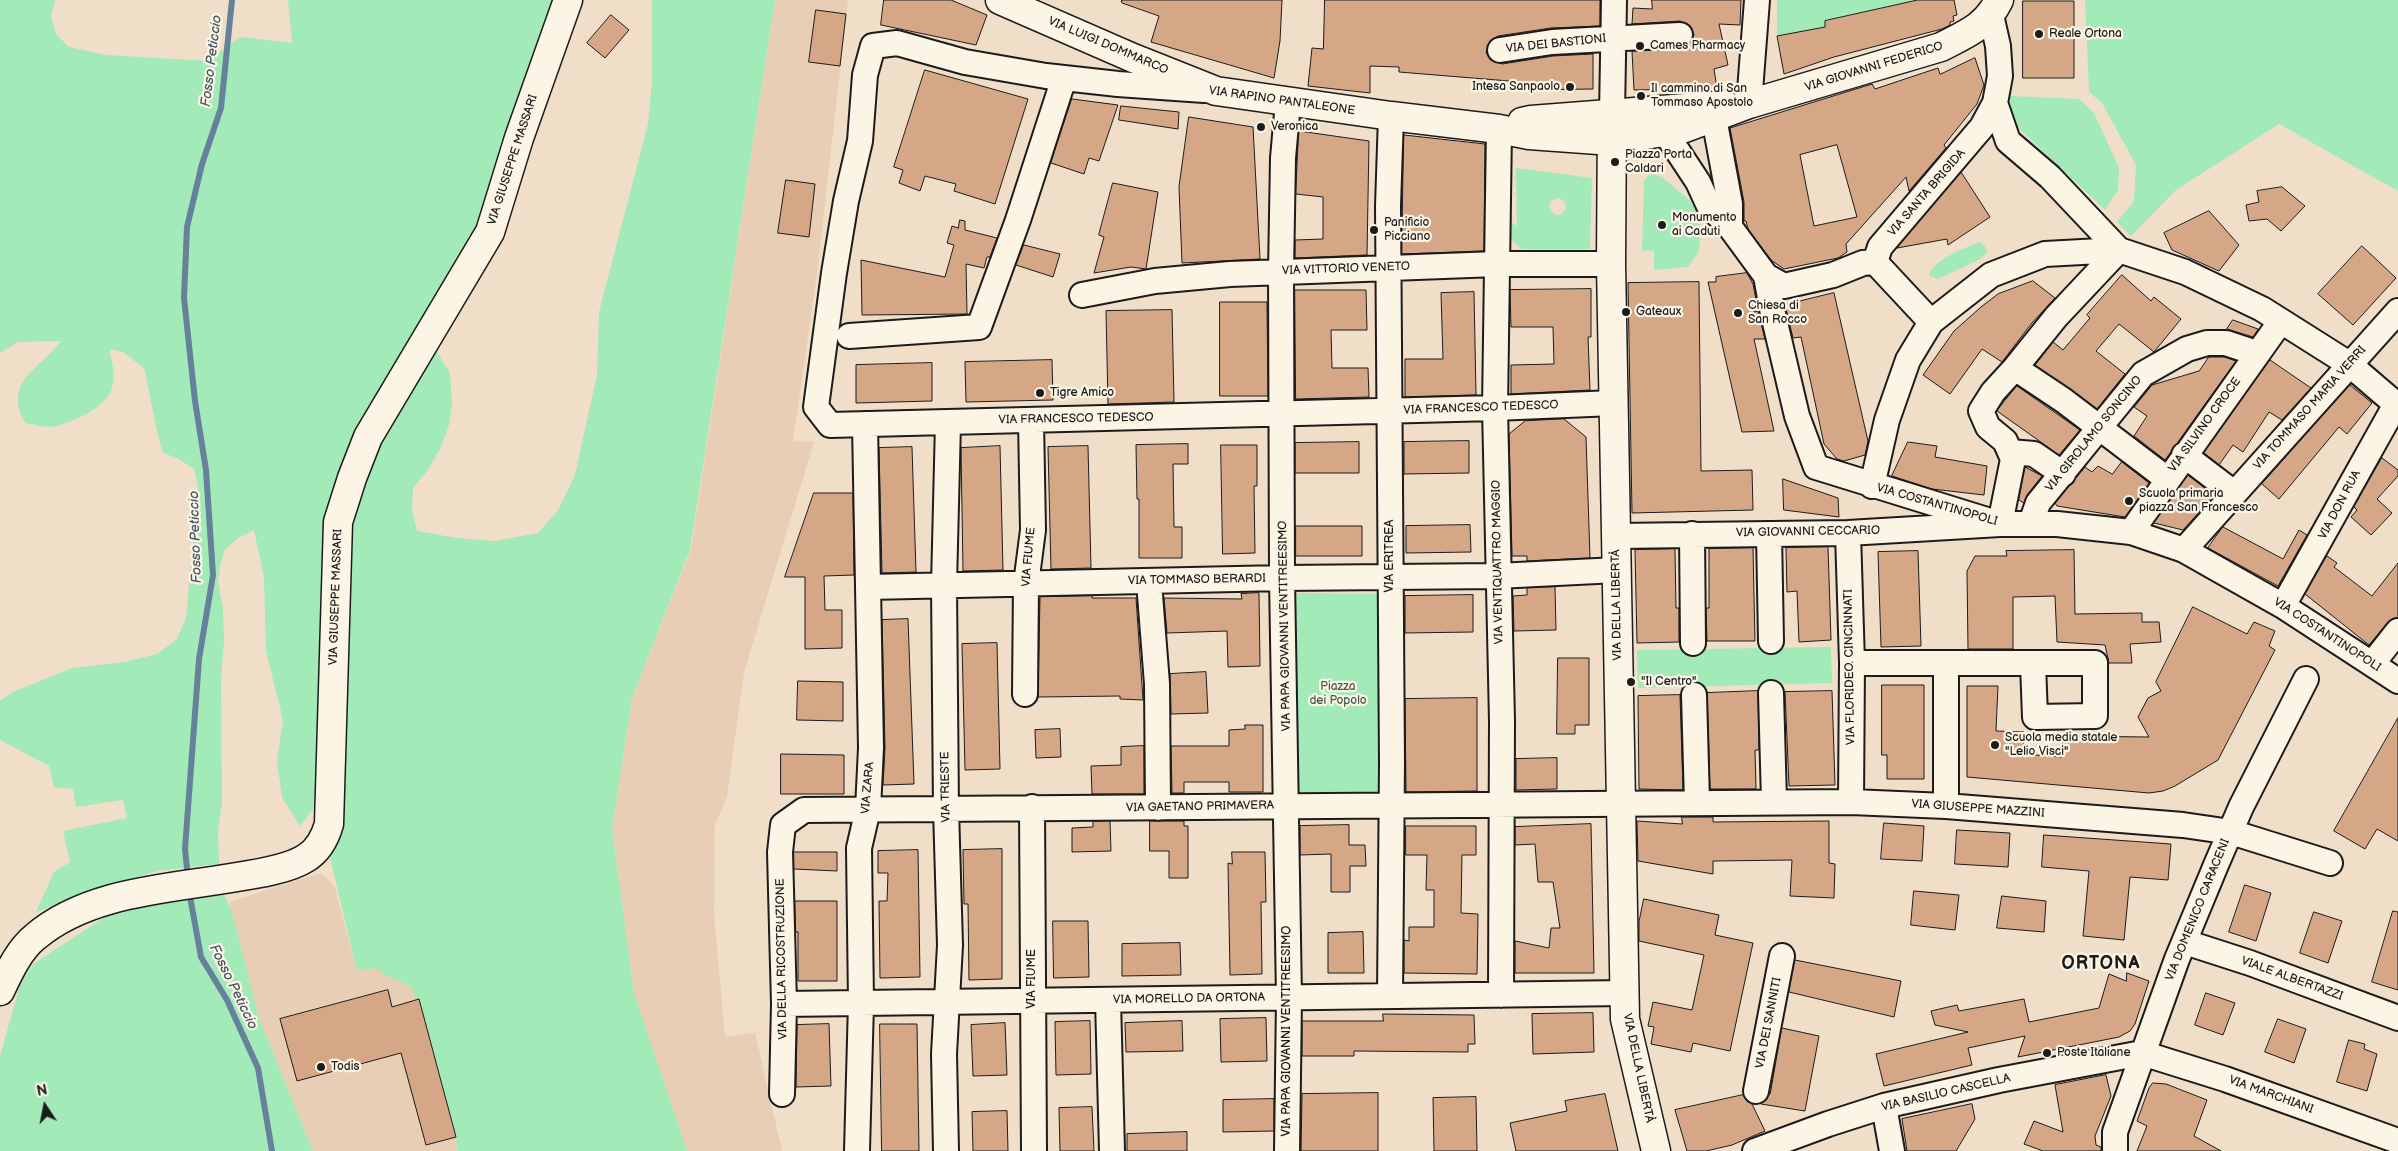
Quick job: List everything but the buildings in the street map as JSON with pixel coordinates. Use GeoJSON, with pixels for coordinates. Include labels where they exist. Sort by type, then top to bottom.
{"type":"FeatureCollection","features":[{"type":"Feature","properties":{"kind":"street","name":"VIA GIUSEPPE MASSARI"},"geometry":{"type":"LineString","coordinates":[[0,991],[24,948],[46,928],[85,908],[163,888],[252,875],[303,860],[315,851],[324,838],[329,824],[338,522],[352,478],[368,438],[490,232],[518,138],[568,0]]}},
{"type":"Feature","properties":{"kind":"street","name":"VIA LUIGI DOMMARCO"},"geometry":{"type":"LineString","coordinates":[[1000,0],[1124,54],[1216,91]]}},
{"type":"Feature","properties":{"kind":"street"},"geometry":{"type":"LineString","coordinates":[[1612,128],[1614,0]]}},
{"type":"Feature","properties":{"kind":"street"},"geometry":{"type":"LineString","coordinates":[[1749,104],[1758,0]]}},
{"type":"Feature","properties":{"kind":"street","name":"VIA GIOVANNI FEDERICO"},"geometry":{"type":"LineString","coordinates":[[1612,128],[1665,132],[1714,118],[1749,104],[1941,47],[1968,34],[1995,8]]}},
{"type":"Feature","properties":{"kind":"street","name":"VIA SANTA BRIGIDA"},"geometry":{"type":"LineString","coordinates":[[1875,262],[1880,247],[1982,127],[1995,103],[2000,76],[1995,8]]}},
{"type":"Feature","properties":{"kind":"street","name":"VIA DEI BASTIONI"},"geometry":{"type":"LineString","coordinates":[[1500,50],[1552,42],[1680,35]]}},
{"type":"Feature","properties":{"kind":"street","name":"VIA RAPINO PANTALEONE"},"geometry":{"type":"LineString","coordinates":[[860,141],[865,75],[874,46],[897,43],[964,62],[1064,78],[1216,91],[1499,129],[1529,135],[1612,128]]}},
{"type":"Feature","properties":{"kind":"street"},"geometry":{"type":"LineString","coordinates":[[849,336],[979,328],[1018,220],[1064,78]]}},
{"type":"Feature","properties":{"kind":"street","name":"VIA PAPA GIOVANNI VENTITREESIMO"},"geometry":{"type":"LineString","coordinates":[[1287,1151],[1289,998],[1288,806],[1282,578],[1281,271],[1283,158],[1288,102]]}},
{"type":"Feature","properties":{"kind":"street"},"geometry":{"type":"LineString","coordinates":[[1995,103],[2008,141],[2050,177],[2119,250]]}},
{"type":"Feature","properties":{"kind":"street","name":"VIA GIOVANNI FEDERICO"},"geometry":{"type":"LineString","coordinates":[[1612,128],[1681,107],[1749,104]]}},
{"type":"Feature","properties":{"kind":"street","name":"VIA ERITREA"},"geometry":{"type":"LineString","coordinates":[[1390,996],[1392,655],[1389,577],[1391,410],[1388,267],[1391,116]]}},
{"type":"Feature","properties":{"kind":"street"},"geometry":{"type":"LineString","coordinates":[[1714,118],[1730,204],[1730,227]]}},
{"type":"Feature","properties":{"kind":"street","name":"VIA DELLA LIBERTÀ"},"geometry":{"type":"LineString","coordinates":[[1612,128],[1611,264],[1625,1019],[1656,1151]]}},
{"type":"Feature","properties":{"kind":"street","name":"VIA VENTIQUATTRO MAGGIO"},"geometry":{"type":"LineString","coordinates":[[1499,129],[1495,408],[1497,576],[1502,721],[1500,805],[1501,995]]}},
{"type":"Feature","properties":{"kind":"street","name":"VIA COSTANTINOPOLI"},"geometry":{"type":"LineString","coordinates":[[1665,132],[1698,182],[1709,206],[1730,227],[1766,276],[1772,314],[1797,416],[1816,467],[1872,486],[2000,524],[2057,524],[2131,532],[2184,550],[2284,606],[2398,681]]}},
{"type":"Feature","properties":{"kind":"street","name":"VIA FRANCESCO TEDESCO"},"geometry":{"type":"LineString","coordinates":[[860,141],[846,201],[834,273],[816,407],[830,425],[1282,414],[1614,403]]}},
{"type":"Feature","properties":{"kind":"street"},"geometry":{"type":"LineString","coordinates":[[2000,524],[2012,459],[2005,441],[1988,427],[1981,411],[2056,316],[2119,250]]}},
{"type":"Feature","properties":{"kind":"street"},"geometry":{"type":"LineString","coordinates":[[1872,486],[1887,420],[1908,360],[1931,322],[1991,275],[2045,254],[2119,250],[2185,272],[2262,309],[2349,364],[2397,405]]}},
{"type":"Feature","properties":{"kind":"street"},"geometry":{"type":"LineString","coordinates":[[1766,276],[1784,286],[1833,276],[1863,263],[1875,262],[1931,322]]}},
{"type":"Feature","properties":{"kind":"street","name":"VIA VITTORIO VENETO"},"geometry":{"type":"LineString","coordinates":[[1082,295],[1156,281],[1281,271],[1497,264],[1611,264]]}},
{"type":"Feature","properties":{"kind":"street","name":"VIA TOMMASO MARIA VERRI"},"geometry":{"type":"LineString","coordinates":[[2184,550],[2398,311]]}},
{"type":"Feature","properties":{"kind":"street","name":"VIA SILVINO CROCE"},"geometry":{"type":"LineString","coordinates":[[2131,532],[2166,479],[2281,321]]}},
{"type":"Feature","properties":{"kind":"street","name":"VIA GIROLAMO SONCINO"},"geometry":{"type":"LineString","coordinates":[[2031,523],[2038,503],[2143,374],[2187,349],[2207,343],[2226,343],[2256,354]]}},
{"type":"Feature","properties":{"kind":"street"},"geometry":{"type":"LineString","coordinates":[[2014,368],[2166,479]]}},
{"type":"Feature","properties":{"kind":"street","name":"VIA DON RUA"},"geometry":{"type":"LineString","coordinates":[[2284,606],[2397,405]]}},
{"type":"Feature","properties":{"kind":"street","name":"VIA FIUME"},"geometry":{"type":"LineString","coordinates":[[1025,694],[1026,584],[1032,530],[1031,420]]}},
{"type":"Feature","properties":{"kind":"street","name":"VIA TRIESTE"},"geometry":{"type":"LineString","coordinates":[[946,1151],[944,1054],[950,945],[946,809],[944,585],[948,423]]}},
{"type":"Feature","properties":{"kind":"street","name":"VIA ZARA"},"geometry":{"type":"LineString","coordinates":[[856,1151],[861,1003],[859,848],[868,809],[871,748],[864,424]]}},
{"type":"Feature","properties":{"kind":"street"},"geometry":{"type":"LineString","coordinates":[[2010,452],[2034,454],[2063,474]]}},
{"type":"Feature","properties":{"kind":"street"},"geometry":{"type":"LineString","coordinates":[[2184,455],[2234,493]]}},
{"type":"Feature","properties":{"kind":"street","name":"VIA GIOVANNI CECCARIO"},"geometry":{"type":"LineString","coordinates":[[1616,536],[1848,533],[2000,524]]}},
{"type":"Feature","properties":{"kind":"street","name":"VIA FLORIDEO. CINCINNATI"},"geometry":{"type":"LineString","coordinates":[[1848,533],[1852,663],[1851,802]]}},
{"type":"Feature","properties":{"kind":"street"},"geometry":{"type":"LineString","coordinates":[[1692,534],[1694,643]]}},
{"type":"Feature","properties":{"kind":"street"},"geometry":{"type":"LineString","coordinates":[[1769,534],[1771,641]]}},
{"type":"Feature","properties":{"kind":"street","name":"VIA TOMMASO BERARDI"},"geometry":{"type":"LineString","coordinates":[[868,587],[1282,578],[1497,576],[1617,570]]}},
{"type":"Feature","properties":{"kind":"street"},"geometry":{"type":"LineString","coordinates":[[1149,582],[1157,684],[1158,808]]}},
{"type":"Feature","properties":{"kind":"street"},"geometry":{"type":"LineString","coordinates":[[2372,664],[2398,631]]}},
{"type":"Feature","properties":{"kind":"street"},"geometry":{"type":"LineString","coordinates":[[1852,663],[2032,664]]}},
{"type":"Feature","properties":{"kind":"street"},"geometry":{"type":"LineString","coordinates":[[1946,663],[1946,806]]}},
{"type":"Feature","properties":{"kind":"street","name":"VIA DOMENICO CARACENI"},"geometry":{"type":"LineString","coordinates":[[2115,1151],[2115,1132],[2142,1053],[2185,942],[2230,832],[2306,679]]}},
{"type":"Feature","properties":{"kind":"street"},"geometry":{"type":"LineString","coordinates":[[1771,693],[1774,801]]}},
{"type":"Feature","properties":{"kind":"street"},"geometry":{"type":"LineString","coordinates":[[1694,694],[1697,802]]}},
{"type":"Feature","properties":{"kind":"street","name":"VIA GIUSEPPE MAZZINI"},"geometry":{"type":"LineString","coordinates":[[1621,803],[1851,802],[1946,806],[2173,824],[2230,832],[2330,863]]}},
{"type":"Feature","properties":{"kind":"street","name":"VIA GAETANO PRIMAVERA"},"geometry":{"type":"LineString","coordinates":[[783,825],[804,810],[1621,803]]}},
{"type":"Feature","properties":{"kind":"street","name":"VIA FIUME"},"geometry":{"type":"LineString","coordinates":[[1032,807],[1034,1151]]}},
{"type":"Feature","properties":{"kind":"street","name":"VIA DELLA RICOSTRUZIONE"},"geometry":{"type":"LineString","coordinates":[[782,1094],[784,1004],[780,852],[783,825]]}},
{"type":"Feature","properties":{"kind":"street","name":"VIALE ALBERTAZZI"},"geometry":{"type":"LineString","coordinates":[[2185,942],[2250,963],[2398,1018]]}},
{"type":"Feature","properties":{"kind":"street","name":"VIA DEI SANNITI"},"geometry":{"type":"LineString","coordinates":[[1756,1091],[1782,956]]}},
{"type":"Feature","properties":{"kind":"street","name":"VIA MORELLO DA ORTONA"},"geometry":{"type":"LineString","coordinates":[[784,1004],[1625,993]]}},
{"type":"Feature","properties":{"kind":"street"},"geometry":{"type":"LineString","coordinates":[[1108,1000],[1112,1151]]}},
{"type":"Feature","properties":{"kind":"street","name":"VIA BASILIO CASCELLA"},"geometry":{"type":"LineString","coordinates":[[1755,1151],[1884,1106],[1999,1080],[2142,1053]]}},
{"type":"Feature","properties":{"kind":"street","name":"VIA MARCHIANI"},"geometry":{"type":"LineString","coordinates":[[2142,1053],[2225,1078],[2398,1141]]}},
{"type":"Feature","properties":{"kind":"street"},"geometry":{"type":"LineString","coordinates":[[1884,1106],[1892,1151]]}},
{"type":"Feature","properties":{"kind":"shaded area"},"geometry":{"type":"Polygon","coordinates":[[[775,0],[848,0],[817,274],[793,441],[814,442],[744,672],[727,797],[715,824],[714,914],[725,1037],[755,1033],[782,1151],[687,1151],[634,993],[612,828],[632,698],[691,550],[775,0]]]}},
{"type":"Feature","properties":{"kind":"shaded area"},"geometry":{"type":"Polygon","coordinates":[[[321,873],[334,885],[357,971],[375,968],[385,975],[412,987],[419,999],[456,1137],[457,1151],[313,1151],[259,1018],[229,902],[321,873]]]}},
{"type":"Feature","properties":{"kind":"green space"},"geometry":{"type":"Polygon","coordinates":[[[0,0],[55,0],[51,16],[56,34],[69,47],[106,55],[208,61],[240,37],[292,43],[288,0],[557,0],[490,213],[336,514],[325,794],[300,826],[282,797],[277,761],[283,720],[266,651],[264,578],[254,530],[240,537],[225,549],[218,582],[223,608],[224,641],[221,680],[222,803],[218,831],[219,864],[156,871],[36,912],[54,872],[70,862],[63,831],[127,818],[123,800],[76,807],[73,789],[54,787],[49,766],[0,740],[0,701],[13,692],[72,668],[125,662],[157,654],[177,639],[186,618],[198,487],[194,469],[177,458],[163,453],[144,368],[123,352],[109,349],[114,373],[112,388],[103,402],[86,414],[57,426],[46,427],[26,423],[19,409],[18,397],[26,378],[61,341],[18,342],[0,353],[0,0]]]}},
{"type":"Feature","properties":{"kind":"green space"},"geometry":{"type":"Polygon","coordinates":[[[652,0],[775,0],[690,550],[632,698],[612,828],[634,993],[687,1151],[457,1151],[456,1137],[412,987],[385,975],[375,968],[357,971],[330,857],[337,816],[342,547],[370,448],[435,349],[450,373],[452,403],[449,425],[440,449],[427,471],[413,488],[412,509],[417,531],[457,538],[496,541],[538,533],[558,510],[575,475],[597,375],[599,312],[648,124],[652,82],[652,0]]]}},
{"type":"Feature","properties":{"kind":"green space"},"geometry":{"type":"Polygon","coordinates":[[[1777,0],[1918,0],[1825,21],[1825,27],[1777,36],[1777,0]]]}},
{"type":"Feature","properties":{"kind":"green space"},"geometry":{"type":"Polygon","coordinates":[[[2085,0],[2398,0],[2398,191],[2279,124],[2176,190],[2131,236],[2117,222],[2134,201],[2136,165],[2102,103],[2089,92],[2085,0]]]}},
{"type":"Feature","properties":{"kind":"green space"},"geometry":{"type":"Polygon","coordinates":[[[2010,96],[2079,99],[2094,113],[2119,168],[2118,190],[2105,210],[2008,118],[2010,96]]]}},
{"type":"Feature","properties":{"kind":"green space"},"geometry":{"type":"Polygon","coordinates":[[[1516,168],[1592,178],[1590,249],[1522,249],[1502,231],[1502,216],[1517,226],[1516,168]],[[1559,198],[1552,200],[1549,206],[1551,211],[1556,215],[1562,214],[1566,208],[1564,201],[1559,198]]]}},
{"type":"Feature","properties":{"kind":"green space"},"geometry":{"type":"Polygon","coordinates":[[[1655,174],[1663,178],[1701,210],[1699,251],[1688,267],[1654,270],[1654,250],[1642,251],[1644,181],[1649,175],[1655,174]]]}},
{"type":"Feature","properties":{"kind":"green space"},"geometry":{"type":"Polygon","coordinates":[[[1980,242],[1985,246],[1987,252],[1980,259],[1938,279],[1929,276],[1931,270],[1942,260],[1980,242]]]}},
{"type":"Feature","properties":{"kind":"green space","name":"Piazza dei Popolo"},"geometry":{"type":"Polygon","coordinates":[[[1296,593],[1378,594],[1380,794],[1298,795],[1296,593]]]}},
{"type":"Feature","properties":{"kind":"green space"},"geometry":{"type":"Polygon","coordinates":[[[1831,647],[1832,683],[1638,688],[1637,650],[1831,647]]]}},
{"type":"Feature","properties":{"kind":"green space"},"geometry":{"type":"Polygon","coordinates":[[[224,895],[232,912],[259,1018],[313,1151],[0,1151],[0,1056],[20,985],[33,964],[105,917],[167,899],[224,895]]]}},
{"type":"Feature","properties":{"kind":"waterway","name":"Fosso Peticcio"},"geometry":{"type":"LineString","coordinates":[[188,879],[185,849],[199,659],[213,575],[206,470],[195,401],[184,298],[187,227],[202,164],[221,108],[232,0]]}},
{"type":"Feature","properties":{"kind":"waterway","name":"Fosso Peticcio"},"geometry":{"type":"LineString","coordinates":[[189,891],[201,957],[227,1000],[258,1068],[272,1151]]}},
{"type":"Feature","properties":{"kind":"place","name":"Reale Ortona"},"geometry":{"type":"Point","coordinates":[2039,34]}},
{"type":"Feature","properties":{"kind":"place","name":"Cames Pharmacy"},"geometry":{"type":"Point","coordinates":[1640,46]}},
{"type":"Feature","properties":{"kind":"place","name":"Intesa Sanpaolo"},"geometry":{"type":"Point","coordinates":[1570,87]}},
{"type":"Feature","properties":{"kind":"place","name":"Il cammino di San Tommaso Apostolo"},"geometry":{"type":"Point","coordinates":[1641,96]}},
{"type":"Feature","properties":{"kind":"place","name":"Veronica"},"geometry":{"type":"Point","coordinates":[1261,127]}},
{"type":"Feature","properties":{"kind":"place","name":"Piazza Porta Caldari"},"geometry":{"type":"Point","coordinates":[1615,162]}},
{"type":"Feature","properties":{"kind":"place","name":"Monumento ai Caduti"},"geometry":{"type":"Point","coordinates":[1662,225]}},
{"type":"Feature","properties":{"kind":"place","name":"Panificio Picciano"},"geometry":{"type":"Point","coordinates":[1374,230]}},
{"type":"Feature","properties":{"kind":"place","name":"Gateaux"},"geometry":{"type":"Point","coordinates":[1626,312]}},
{"type":"Feature","properties":{"kind":"place","name":"Chiesa di San Rocco"},"geometry":{"type":"Point","coordinates":[1738,313]}},
{"type":"Feature","properties":{"kind":"place","name":"Tigre Amico"},"geometry":{"type":"Point","coordinates":[1040,393]}},
{"type":"Feature","properties":{"kind":"place","name":"Scuola primaria piazza San Francesco"},"geometry":{"type":"Point","coordinates":[2129,501]}},
{"type":"Feature","properties":{"kind":"place","name":"\"Il Centro\""},"geometry":{"type":"Point","coordinates":[1631,682]}},
{"type":"Feature","properties":{"kind":"place","name":"Scuola media statale \"Lelio Visci\""},"geometry":{"type":"Point","coordinates":[1995,745]}},
{"type":"Feature","properties":{"kind":"place","name":"Poste Italiane"},"geometry":{"type":"Point","coordinates":[2047,1053]}},
{"type":"Feature","properties":{"kind":"place","name":"Todis"},"geometry":{"type":"Point","coordinates":[321,1067]}},
{"type":"Feature","properties":{"kind":"district","name":"ORTONA"},"geometry":{"type":"Point","coordinates":[2101,964]}}]}
